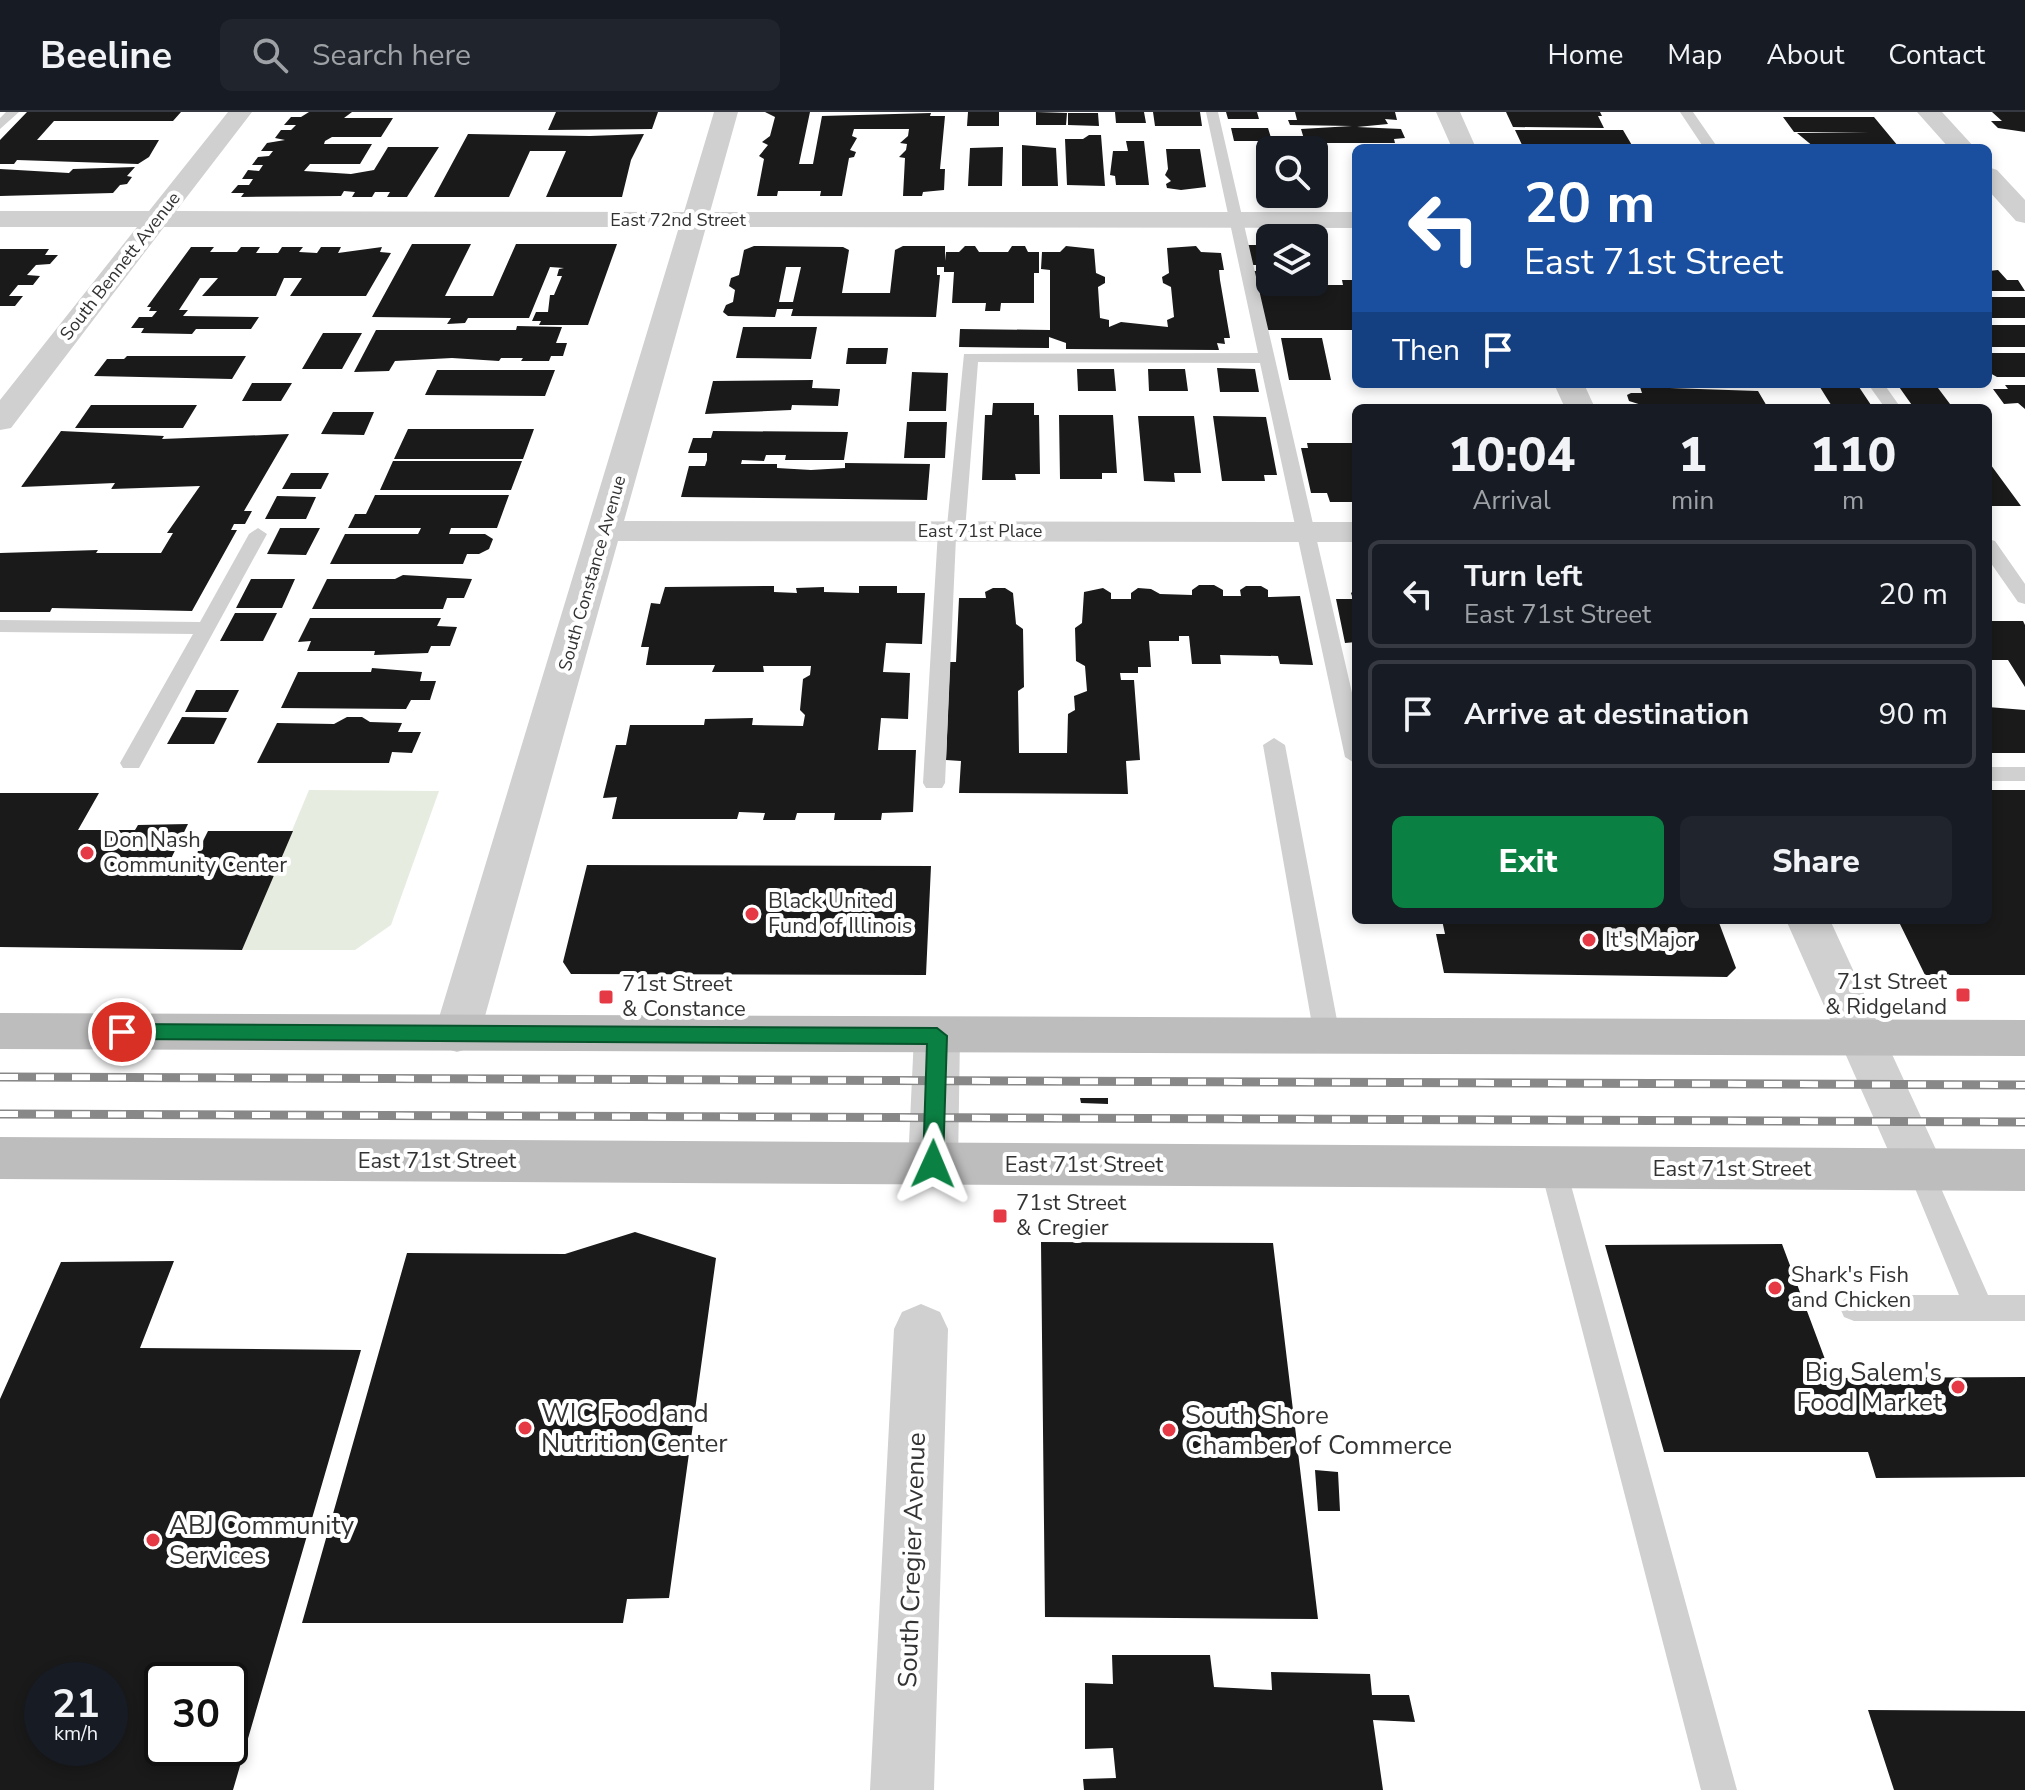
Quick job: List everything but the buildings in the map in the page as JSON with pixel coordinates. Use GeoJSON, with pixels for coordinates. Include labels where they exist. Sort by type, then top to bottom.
{"type":"FeatureCollection","features":[{"type":"Feature","properties":{"kind":"main road"},"geometry":{"type":"LineString","coordinates":[[0,1031],[2025,1038]]}},
{"type":"Feature","properties":{"kind":"main road","name":"East 71st Street"},"geometry":{"type":"LineString","coordinates":[[0,1158],[2025,1170]]}},
{"type":"Feature","properties":{"kind":"street","name":"South Bennett Avenue"},"geometry":{"type":"LineString","coordinates":[[0,421],[240,112]]}},
{"type":"Feature","properties":{"kind":"street","name":"South Constance Avenue"},"geometry":{"type":"LineString","coordinates":[[457,1034],[726,112]]}},
{"type":"Feature","properties":{"kind":"street"},"geometry":{"type":"LineString","coordinates":[[1448,112],[1462,144]]}},
{"type":"Feature","properties":{"kind":"street"},"geometry":{"type":"LineString","coordinates":[[1929,112],[1959,144]]}},
{"type":"Feature","properties":{"kind":"street"},"geometry":{"type":"LineString","coordinates":[[1992,181],[2017,219]]}},
{"type":"Feature","properties":{"kind":"street","name":"East 72nd Street"},"geometry":{"type":"LineString","coordinates":[[0,219],[1352,220]]}},
{"type":"Feature","properties":{"kind":"street","name":"East 71st Place"},"geometry":{"type":"LineString","coordinates":[[604,531],[1352,532]]}},
{"type":"Feature","properties":{"kind":"street"},"geometry":{"type":"LineString","coordinates":[[1810,924],[1920,1169]]}},
{"type":"Feature","properties":{"kind":"street"},"geometry":{"type":"LineString","coordinates":[[933,1164],[937,1036]]}},
{"type":"Feature","properties":{"kind":"street","name":"South Cregier Avenue"},"geometry":{"type":"LineString","coordinates":[[902,1790],[921,1329]]}},
{"type":"Feature","properties":{"kind":"lane"},"geometry":{"type":"LineString","coordinates":[[0,125],[13,112]]}},
{"type":"Feature","properties":{"kind":"lane"},"geometry":{"type":"LineString","coordinates":[[1212,112],[1303,532],[1352,740]]}},
{"type":"Feature","properties":{"kind":"lane"},"geometry":{"type":"LineString","coordinates":[[1686,112],[1708,144]]}},
{"type":"Feature","properties":{"kind":"lane"},"geometry":{"type":"LineString","coordinates":[[934,783],[952,531],[970,357],[1266,358]]}},
{"type":"Feature","properties":{"kind":"lane"},"geometry":{"type":"LineString","coordinates":[[131,763],[258,534]]}},
{"type":"Feature","properties":{"kind":"lane"},"geometry":{"type":"LineString","coordinates":[[1992,551],[2025,598]]}},
{"type":"Feature","properties":{"kind":"lane"},"geometry":{"type":"LineString","coordinates":[[0,626],[206,628]]}},
{"type":"Feature","properties":{"kind":"lane"},"geometry":{"type":"LineString","coordinates":[[1274,745],[1327,1036]]}},
{"type":"Feature","properties":{"kind":"lane"},"geometry":{"type":"LineString","coordinates":[[1992,774],[2025,774]]}},
{"type":"Feature","properties":{"kind":"lane"},"geometry":{"type":"LineString","coordinates":[[1553,1167],[1719,1790]]}},
{"type":"Feature","properties":{"kind":"lane"},"geometry":{"type":"LineString","coordinates":[[1920,1169],[1979,1308]]}},
{"type":"Feature","properties":{"kind":"lane"},"geometry":{"type":"LineString","coordinates":[[1854,1308],[2025,1308]]}},
{"type":"Feature","properties":{"kind":"shaded area"},"geometry":{"type":"Polygon","coordinates":[[[309,790],[439,791],[391,925],[355,950],[242,950],[309,790]]]}},
{"type":"Feature","properties":{"kind":"railway"},"geometry":{"type":"LineString","coordinates":[[0,1077],[2025,1085]]}},
{"type":"Feature","properties":{"kind":"railway"},"geometry":{"type":"LineString","coordinates":[[0,1114],[2025,1122]]}},
{"type":"Feature","properties":{"kind":"place","name":"Don Nash Community Center"},"geometry":{"type":"Point","coordinates":[87,853]}},
{"type":"Feature","properties":{"kind":"place","name":"Black United Fund of Illinois"},"geometry":{"type":"Point","coordinates":[752,914]}},
{"type":"Feature","properties":{"kind":"place","name":"It's Major"},"geometry":{"type":"Point","coordinates":[1589,940]}},
{"type":"Feature","properties":{"kind":"place","name":"71st Street & Ridgeland"},"geometry":{"type":"Point","coordinates":[1963,995]}},
{"type":"Feature","properties":{"kind":"place","name":"71st Street & Constance"},"geometry":{"type":"Point","coordinates":[606,997]}},
{"type":"Feature","properties":{"kind":"place","name":"71st Street & Cregier"},"geometry":{"type":"Point","coordinates":[1000,1216]}},
{"type":"Feature","properties":{"kind":"place","name":"Shark's Fish and Chicken"},"geometry":{"type":"Point","coordinates":[1775,1288]}},
{"type":"Feature","properties":{"kind":"place","name":"Big Salem's Food Market"},"geometry":{"type":"Point","coordinates":[1958,1387]}},
{"type":"Feature","properties":{"kind":"place","name":"WIC Food and Nutrition Center"},"geometry":{"type":"Point","coordinates":[525,1428]}},
{"type":"Feature","properties":{"kind":"place","name":"South Shore Chamber of Commerce"},"geometry":{"type":"Point","coordinates":[1169,1430]}},
{"type":"Feature","properties":{"kind":"place","name":"ABJ Community Services"},"geometry":{"type":"Point","coordinates":[153,1540]}},
{"type":"Feature","properties":{"kind":"route"},"geometry":{"type":"LineString","coordinates":[[122,1032],[937,1036],[933,1164]]}}]}
